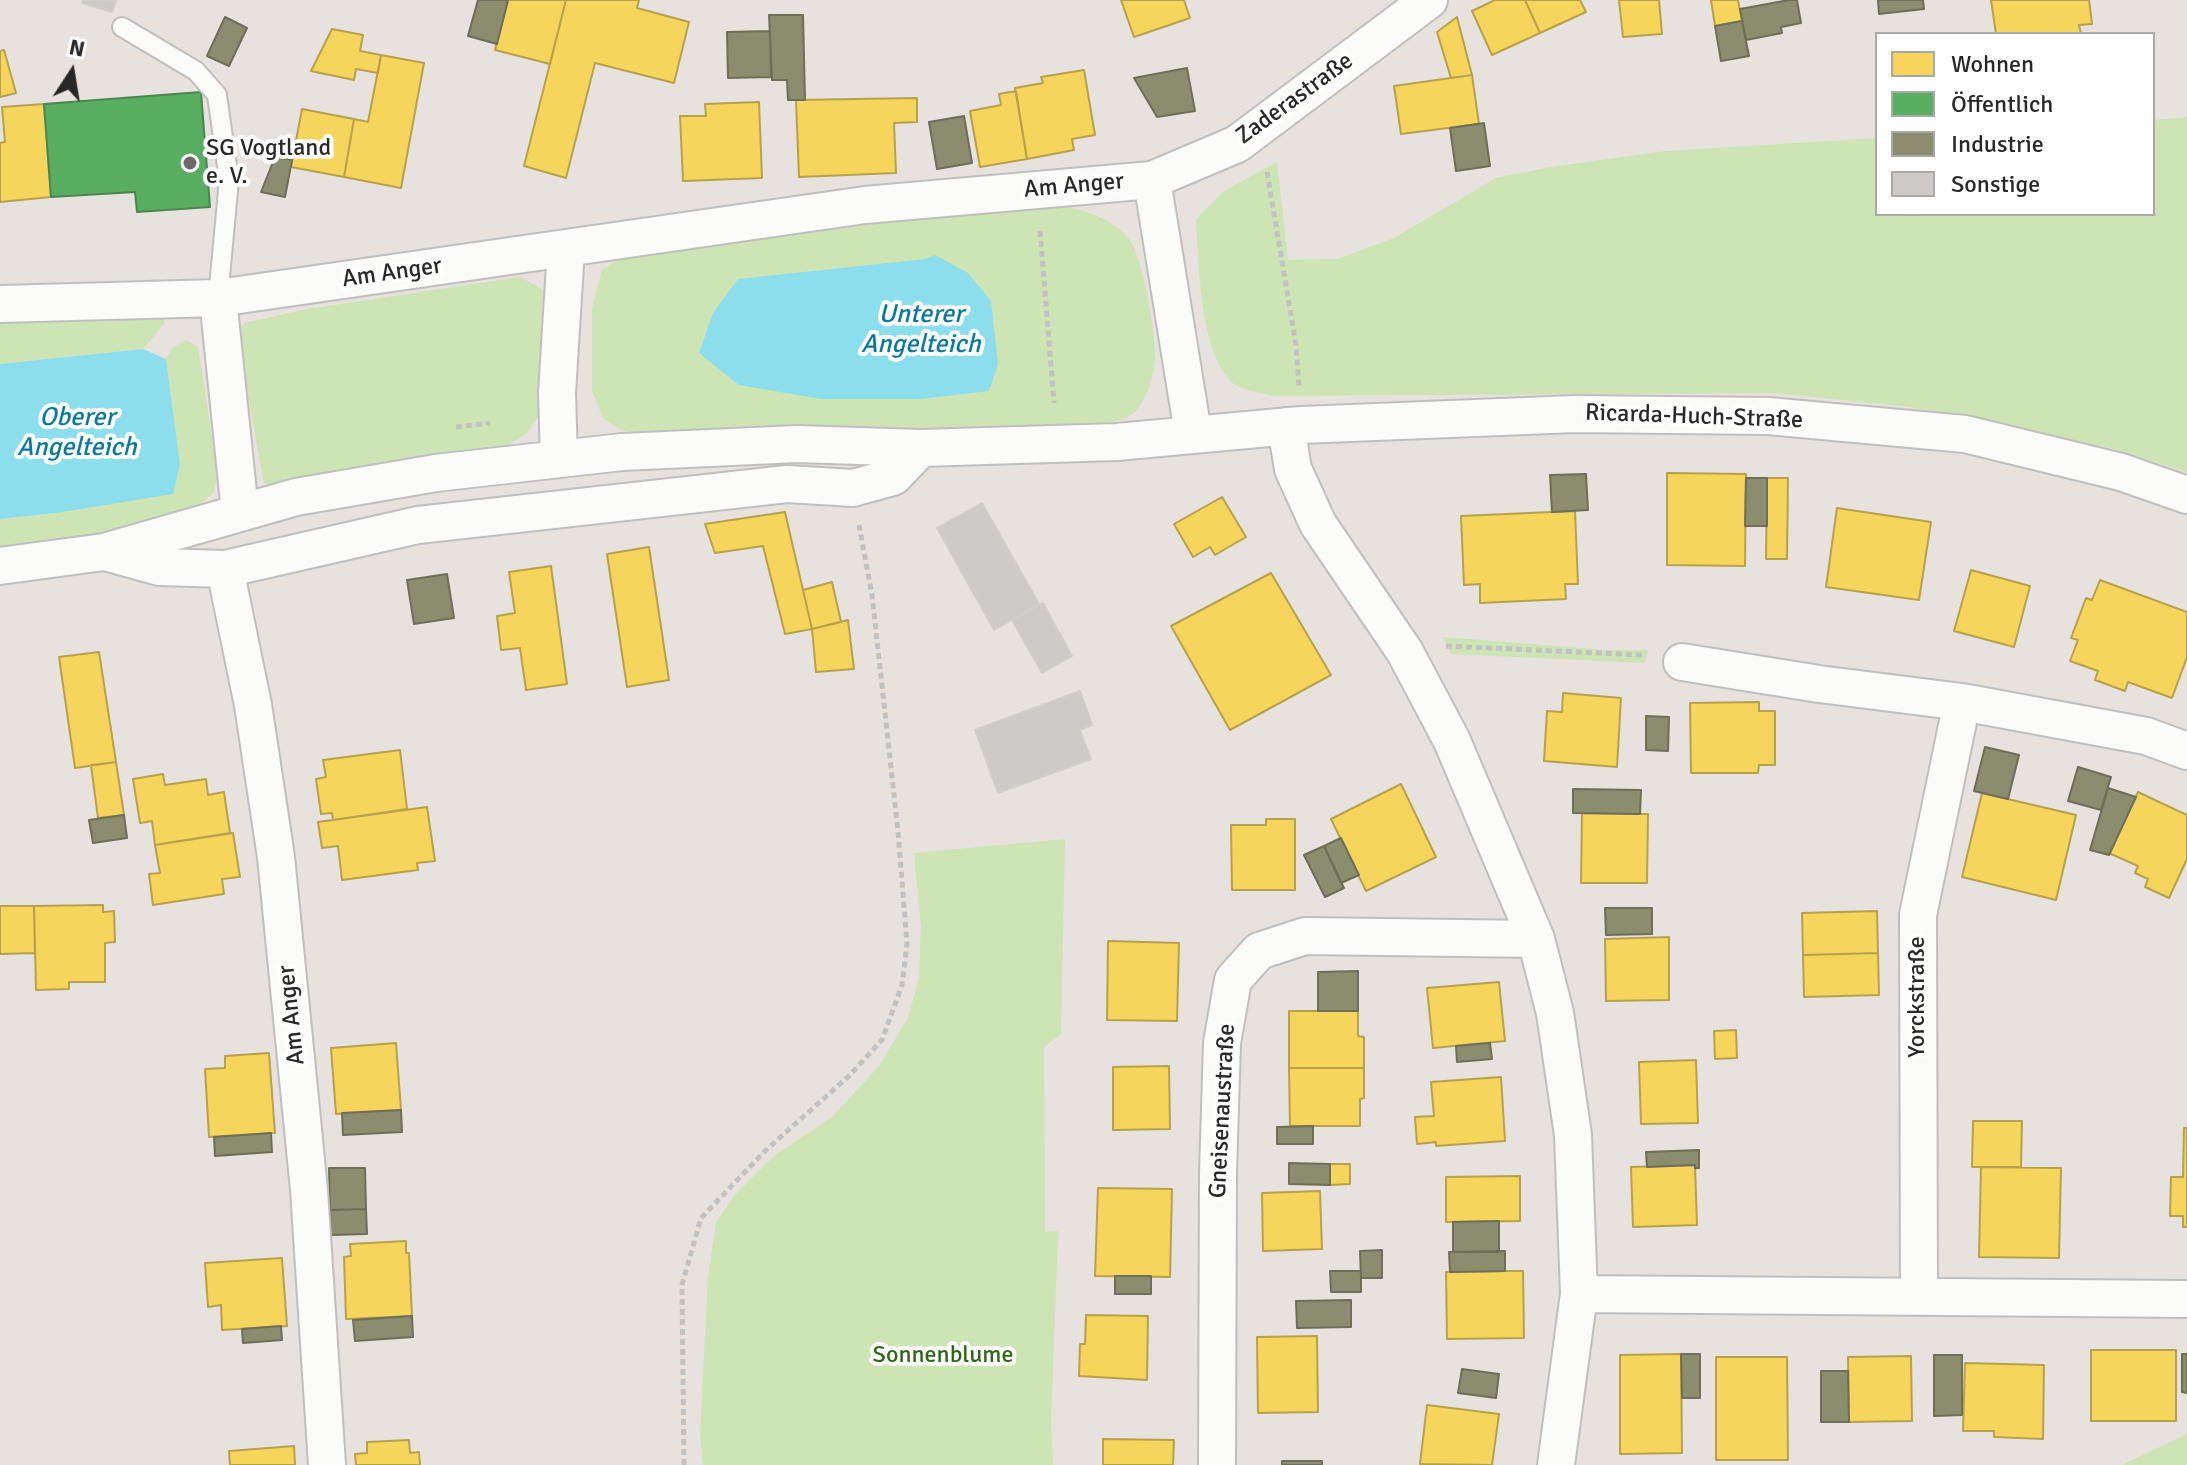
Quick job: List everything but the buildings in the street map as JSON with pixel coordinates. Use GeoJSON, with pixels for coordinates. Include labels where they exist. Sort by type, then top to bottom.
{"type":"FeatureCollection","features":[{"type":"Feature","properties":{"kind":"street","name":"Zaderastraße"},"geometry":{"type":"LineString","coordinates":[[1152,180],[1237,144],[1429,0]]}},
{"type":"Feature","properties":{"kind":"street","name":"Am Anger"},"geometry":{"type":"LineString","coordinates":[[0,304],[218,298],[865,205],[1152,180],[1193,433]]}},
{"type":"Feature","properties":{"kind":"street"},"geometry":{"type":"LineString","coordinates":[[559,459],[557,393],[566,249]]}},
{"type":"Feature","properties":{"kind":"street"},"geometry":{"type":"LineString","coordinates":[[218,298],[240,512]]}},
{"type":"Feature","properties":{"kind":"street","name":"Ricarda-Huch-Straße"},"geometry":{"type":"LineString","coordinates":[[1193,433],[1575,414],[1768,416],[1965,434],[2121,472],[2187,495]]}},
{"type":"Feature","properties":{"kind":"street"},"geometry":{"type":"LineString","coordinates":[[1294,426],[1293,469],[1318,524],[1405,652],[1452,741],[1536,939],[1555,1013],[1573,1135],[1579,1294],[1556,1465]]}},
{"type":"Feature","properties":{"kind":"street"},"geometry":{"type":"LineString","coordinates":[[0,566],[104,552],[296,497],[436,473],[559,459],[622,452],[797,444],[921,448],[1117,442],[1193,433]]}},
{"type":"Feature","properties":{"kind":"street"},"geometry":{"type":"LineString","coordinates":[[104,552],[159,567],[225,569],[418,525],[787,484],[853,488],[893,477],[921,448]]}},
{"type":"Feature","properties":{"kind":"street","name":"Am Anger"},"geometry":{"type":"LineString","coordinates":[[225,569],[253,705],[276,857],[309,1190],[327,1465]]}},
{"type":"Feature","properties":{"kind":"street"},"geometry":{"type":"LineString","coordinates":[[1682,662],[1819,684],[1962,702],[2146,736],[2187,751]]}},
{"type":"Feature","properties":{"kind":"street","name":"Yorckstraße"},"geometry":{"type":"LineString","coordinates":[[1919,1296],[1918,915],[1962,702]]}},
{"type":"Feature","properties":{"kind":"street","name":"Gneisenaustraße"},"geometry":{"type":"LineString","coordinates":[[1217,1465],[1220,1101],[1222,1043],[1233,980],[1259,951],[1305,936],[1536,939]]}},
{"type":"Feature","properties":{"kind":"street"},"geometry":{"type":"LineString","coordinates":[[1579,1294],[2187,1299]]}},
{"type":"Feature","properties":{"kind":"lane"},"geometry":{"type":"LineString","coordinates":[[122,27],[196,71],[217,95],[229,180],[218,298]]}},
{"type":"Feature","properties":{"kind":"path"},"geometry":{"type":"LineString","coordinates":[[1265,123],[1268,186],[1296,345],[1294,426]]}},
{"type":"Feature","properties":{"kind":"path"},"geometry":{"type":"LineString","coordinates":[[1040,231],[1052,395],[1057,412]]}},
{"type":"Feature","properties":{"kind":"path"},"geometry":{"type":"LineString","coordinates":[[684,1465],[682,1285],[701,1218],[765,1151],[849,1076],[882,1040],[902,985],[907,944],[898,831],[872,595],[853,488]]}},
{"type":"Feature","properties":{"kind":"path"},"geometry":{"type":"LineString","coordinates":[[1433,648],[1446,645],[1649,655],[1682,662]]}},
{"type":"Feature","properties":{"kind":"green space"},"geometry":{"type":"Polygon","coordinates":[[[2187,117],[2187,472],[2110,448],[1910,407],[1774,393],[1274,396],[1237,386],[1224,373],[1208,333],[1200,284],[1196,219],[1224,191],[1277,162],[1288,260],[1338,259],[1394,238],[1496,178],[1666,151],[1875,138],[1875,216],[2155,216],[2155,120],[2187,117]]]}},
{"type":"Feature","properties":{"kind":"green space"},"geometry":{"type":"Polygon","coordinates":[[[1027,202],[1095,215],[1119,229],[1134,248],[1148,297],[1155,359],[1147,393],[1140,406],[1129,416],[1102,426],[644,434],[621,430],[603,418],[592,391],[592,309],[602,270],[633,249],[1027,202]]]}},
{"type":"Feature","properties":{"kind":"green space"},"geometry":{"type":"Polygon","coordinates":[[[520,277],[544,290],[553,346],[543,409],[526,434],[501,449],[381,463],[283,488],[264,483],[237,335],[244,323],[308,309],[520,277]]]}},
{"type":"Feature","properties":{"kind":"green space"},"geometry":{"type":"Polygon","coordinates":[[[159,308],[165,323],[143,349],[0,364],[0,315],[159,308]]]}},
{"type":"Feature","properties":{"kind":"green space"},"geometry":{"type":"Polygon","coordinates":[[[186,340],[198,347],[218,475],[213,493],[189,514],[90,541],[0,553],[0,519],[56,513],[180,464],[166,359],[173,347],[186,340]]]}},
{"type":"Feature","properties":{"kind":"green space"},"geometry":{"type":"Polygon","coordinates":[[[1443,637],[1607,650],[1648,650],[1645,663],[1451,654],[1443,637]]]}},
{"type":"Feature","properties":{"kind":"green space","name":"Sonnenblume"},"geometry":{"type":"Polygon","coordinates":[[[1065,839],[1061,1034],[1044,1047],[1045,1232],[1058,1231],[1051,1422],[1053,1465],[703,1465],[700,1434],[708,1278],[716,1223],[734,1196],[774,1156],[832,1117],[879,1066],[908,1018],[919,978],[921,927],[914,853],[1065,839]]]}},
{"type":"Feature","properties":{"kind":"green space"},"geometry":{"type":"Polygon","coordinates":[[[2187,1434],[2187,1465],[2122,1465],[2187,1434]]]}},
{"type":"Feature","properties":{"kind":"water","name":"Unterer Angelteich"},"geometry":{"type":"Polygon","coordinates":[[[935,255],[968,273],[991,301],[998,364],[989,391],[920,399],[821,399],[739,385],[699,353],[713,313],[738,279],[926,259],[935,255]]]}},
{"type":"Feature","properties":{"kind":"water","name":"Oberer Angelteich"},"geometry":{"type":"Polygon","coordinates":[[[143,349],[166,359],[180,464],[173,494],[0,519],[0,364],[143,349]]]}},
{"type":"Feature","properties":{"kind":"place","name":"SG Vogtland e. V."},"geometry":{"type":"Point","coordinates":[190,163]}}]}
